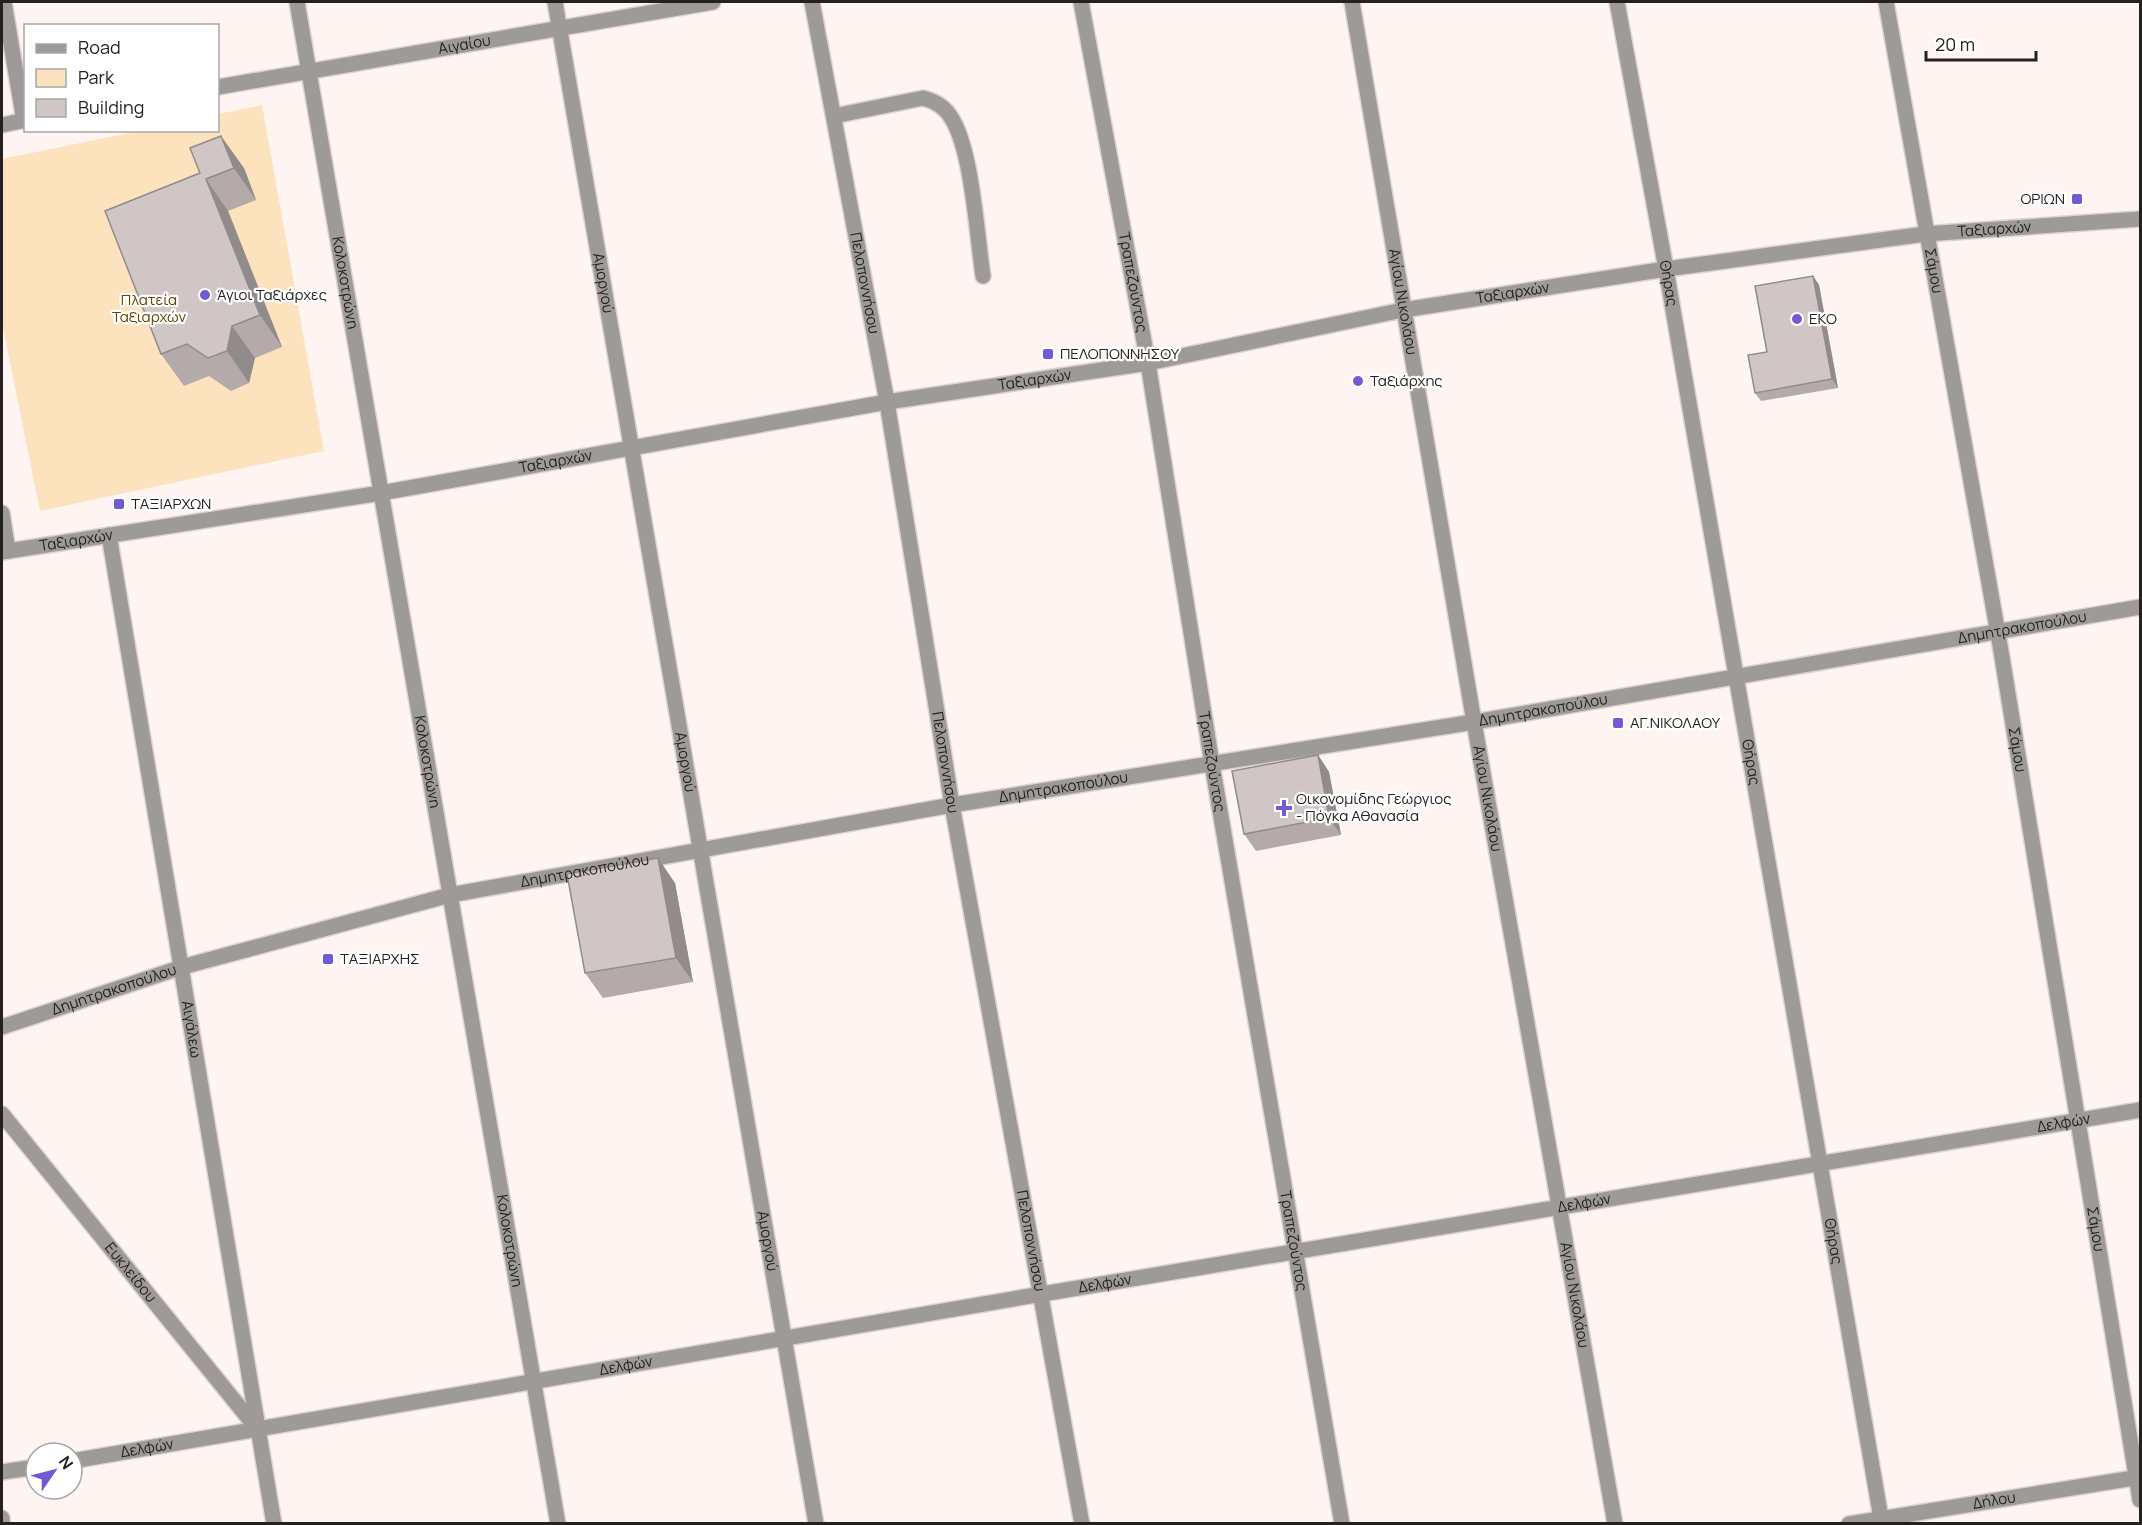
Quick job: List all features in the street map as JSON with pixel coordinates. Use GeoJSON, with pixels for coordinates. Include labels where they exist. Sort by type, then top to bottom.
{"type":"FeatureCollection","features":[{"type":"Feature","properties":{"kind":"street"},"geometry":{"type":"LineString","coordinates":[[4,2],[24,114]]}},
{"type":"Feature","properties":{"kind":"street","name":"Κολοκοτρώνη"},"geometry":{"type":"LineString","coordinates":[[297,2],[558,1524]]}},
{"type":"Feature","properties":{"kind":"street","name":"Αμοργού"},"geometry":{"type":"LineString","coordinates":[[555,2],[816,1524]]}},
{"type":"Feature","properties":{"kind":"street","name":"Αιγαίου"},"geometry":{"type":"LineString","coordinates":[[219,87],[713,2]]}},
{"type":"Feature","properties":{"kind":"street","name":"Πελοποννήσου"},"geometry":{"type":"LineString","coordinates":[[812,2],[886,402],[952,805],[1082,1524]]}},
{"type":"Feature","properties":{"kind":"street","name":"Τραπεζούντος"},"geometry":{"type":"LineString","coordinates":[[1081,2],[1148,363],[1212,764],[1342,1524]]}},
{"type":"Feature","properties":{"kind":"street","name":"Αγίου Νικολάου"},"geometry":{"type":"LineString","coordinates":[[1352,2],[1474,722],[1615,1524]]}},
{"type":"Feature","properties":{"kind":"street","name":"Θήρας"},"geometry":{"type":"LineString","coordinates":[[1617,2],[1666,269],[1881,1521]]}},
{"type":"Feature","properties":{"kind":"street","name":"Σάμου"},"geometry":{"type":"LineString","coordinates":[[1886,2],[1925,234],[1997,630],[2076,1121],[2139,1477],[2140,1500]]}},
{"type":"Feature","properties":{"kind":"street"},"geometry":{"type":"LineString","coordinates":[[834,116],[923,98],[936,102],[952,117],[963,141],[983,276]]}},
{"type":"Feature","properties":{"kind":"street"},"geometry":{"type":"LineString","coordinates":[[2,125],[24,120]]}},
{"type":"Feature","properties":{"kind":"street","name":"Ταξιαρχών"},"geometry":{"type":"LineString","coordinates":[[5,552],[381,493],[631,446],[886,402],[1148,363],[1404,310],[1666,269],[1925,234],[2140,219]]}},
{"type":"Feature","properties":{"kind":"street"},"geometry":{"type":"LineString","coordinates":[[2,513],[5,552]]}},
{"type":"Feature","properties":{"kind":"street","name":"Αιγάλεω"},"geometry":{"type":"LineString","coordinates":[[109,536],[274,1524]]}},
{"type":"Feature","properties":{"kind":"street","name":"Δημητρακοπούλου"},"geometry":{"type":"LineString","coordinates":[[2,1027],[182,967],[450,895],[952,805],[1474,722],[2140,607]]}},
{"type":"Feature","properties":{"kind":"street","name":"Δελφών"},"geometry":{"type":"LineString","coordinates":[[84,1459],[259,1431],[1042,1294],[2140,1110]]}},
{"type":"Feature","properties":{"kind":"street","name":"Ευκλείδου"},"geometry":{"type":"LineString","coordinates":[[2,1114],[259,1431]]}},
{"type":"Feature","properties":{"kind":"street"},"geometry":{"type":"LineString","coordinates":[[2,1472],[24,1469]]}},
{"type":"Feature","properties":{"kind":"street","name":"Δήλου"},"geometry":{"type":"LineString","coordinates":[[1849,1524],[1881,1521],[2139,1477]]}},
{"type":"Feature","properties":{"kind":"street"},"geometry":{"type":"LineString","coordinates":[[2,1518],[2,1524]]}},
{"type":"Feature","properties":{"kind":"green space","name":"Πλατεία Ταξιαρχών"},"geometry":{"type":"Polygon","coordinates":[[[262,105],[324,451],[40,511],[2,322],[2,159],[134,132],[219,132],[219,114],[262,105]]]}},
{"type":"Feature","properties":{"kind":"building","name":"Άγιοι Ταξιάρχες"},"geometry":{"type":"Polygon","coordinates":[[[221,136],[234,168],[206,179],[260,315],[232,326],[227,351],[208,358],[187,344],[161,354],[105,211],[200,173],[190,148],[221,136]]]}},
{"type":"Feature","properties":{"kind":"building"},"geometry":{"type":"Polygon","coordinates":[[[1813,276],[1832,379],[1755,393],[1748,355],[1767,352],[1755,286],[1813,276]]]}},
{"type":"Feature","properties":{"kind":"building"},"geometry":{"type":"Polygon","coordinates":[[[1318,755],[1329,818],[1244,834],[1232,771],[1318,755]]]}},
{"type":"Feature","properties":{"kind":"building"},"geometry":{"type":"Polygon","coordinates":[[[658,858],[676,958],[585,973],[567,874],[658,858]]]}},
{"type":"Feature","properties":{"kind":"place","name":"ΟΡΙΩΝ"},"geometry":{"type":"Point","coordinates":[2077,199]}},
{"type":"Feature","properties":{"kind":"place","name":"Άγιοι Ταξιάρχες"},"geometry":{"type":"Point","coordinates":[205,295]}},
{"type":"Feature","properties":{"kind":"place","name":"EKO"},"geometry":{"type":"Point","coordinates":[1797,319]}},
{"type":"Feature","properties":{"kind":"place","name":"ΠΕΛΟΠΟΝΝΗΣΟΥ"},"geometry":{"type":"Point","coordinates":[1048,354]}},
{"type":"Feature","properties":{"kind":"place","name":"Ταξιάρχης"},"geometry":{"type":"Point","coordinates":[1358,381]}},
{"type":"Feature","properties":{"kind":"place","name":"ΤΑΞΙΑΡΧΩΝ"},"geometry":{"type":"Point","coordinates":[119,504]}},
{"type":"Feature","properties":{"kind":"place","name":"ΑΓ.ΝΙΚΟΛΑΟΥ"},"geometry":{"type":"Point","coordinates":[1618,723]}},
{"type":"Feature","properties":{"kind":"place","name":"Οικονομίδης Γεώργιος - Πόγκα Αθανασία"},"geometry":{"type":"Point","coordinates":[1284,808]}},
{"type":"Feature","properties":{"kind":"place","name":"ΤΑΞΙΑΡΧΗΣ"},"geometry":{"type":"Point","coordinates":[328,959]}}]}
